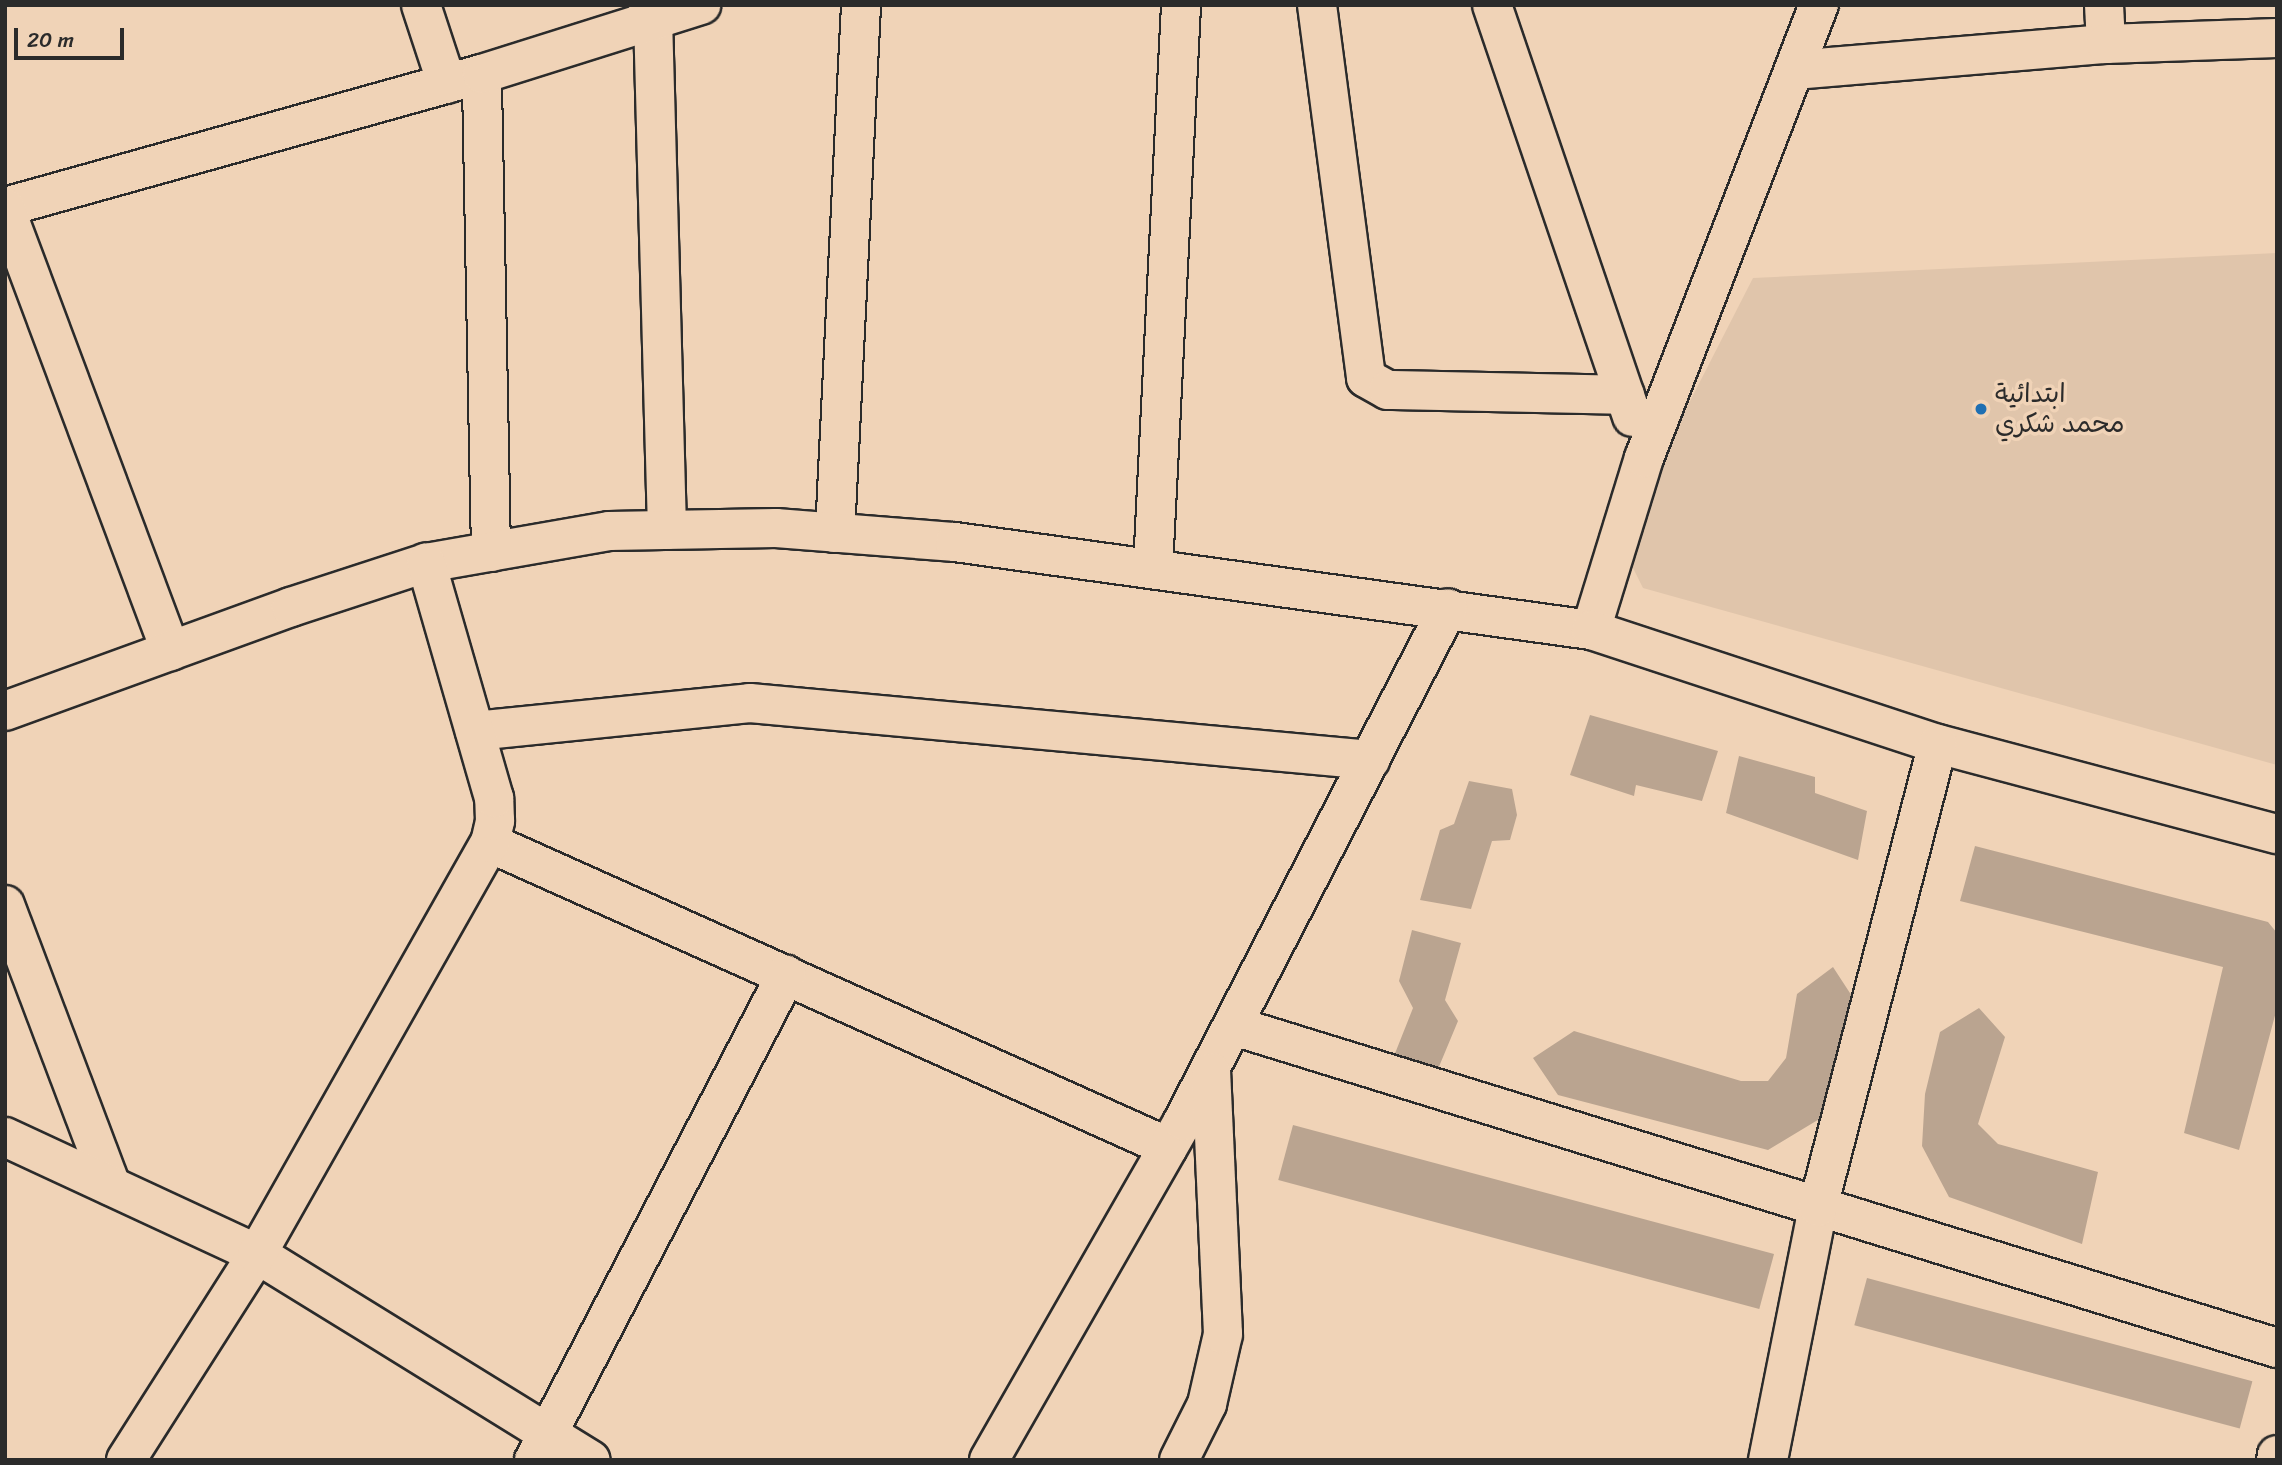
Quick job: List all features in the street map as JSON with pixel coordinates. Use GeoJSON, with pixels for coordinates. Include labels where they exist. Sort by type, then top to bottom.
{"type":"FeatureCollection","features":[{"type":"Feature","properties":{"kind":"street"},"geometry":{"type":"LineString","coordinates":[[421,5],[464,79],[491,552]]}},
{"type":"Feature","properties":{"kind":"street"},"geometry":{"type":"LineString","coordinates":[[170,651],[5,208],[464,79],[650,12],[701,5]]}},
{"type":"Feature","properties":{"kind":"street"},"geometry":{"type":"LineString","coordinates":[[835,533],[861,5]]}},
{"type":"Feature","properties":{"kind":"street"},"geometry":{"type":"LineString","coordinates":[[1153,568],[1181,5]]}},
{"type":"Feature","properties":{"kind":"street"},"geometry":{"type":"LineString","coordinates":[[1317,5],[1366,378],[1388,390],[1625,395]]}},
{"type":"Feature","properties":{"kind":"street"},"geometry":{"type":"LineString","coordinates":[[1492,5],[1644,458]]}},
{"type":"Feature","properties":{"kind":"street"},"geometry":{"type":"LineString","coordinates":[[1591,630],[1644,458],[1819,5]]}},
{"type":"Feature","properties":{"kind":"street"},"geometry":{"type":"LineString","coordinates":[[2104,5],[2106,44]]}},
{"type":"Feature","properties":{"kind":"street"},"geometry":{"type":"LineString","coordinates":[[650,12],[667,530]]}},
{"type":"Feature","properties":{"kind":"street"},"geometry":{"type":"LineString","coordinates":[[1794,70],[2106,44],[2277,38]]}},
{"type":"Feature","properties":{"kind":"street"},"geometry":{"type":"LineString","coordinates":[[5,711],[426,563],[609,531],[835,533],[955,542],[1448,608],[1591,630],[1938,744],[2277,834]]}},
{"type":"Feature","properties":{"kind":"street"},"geometry":{"type":"LineString","coordinates":[[126,1460],[257,1254],[490,843],[495,821],[494,798],[426,563]]}},
{"type":"Feature","properties":{"kind":"street"},"geometry":{"type":"LineString","coordinates":[[989,1460],[1234,1026],[1448,608]]}},
{"type":"Feature","properties":{"kind":"street"},"geometry":{"type":"LineString","coordinates":[[475,732],[750,703],[1370,760]]}},
{"type":"Feature","properties":{"kind":"street"},"geometry":{"type":"LineString","coordinates":[[1768,1460],[1818,1207],[1938,744]]}},
{"type":"Feature","properties":{"kind":"street"},"geometry":{"type":"LineString","coordinates":[[490,843],[1168,1147]]}},
{"type":"Feature","properties":{"kind":"street"},"geometry":{"type":"LineString","coordinates":[[5,905],[111,1186]]}},
{"type":"Feature","properties":{"kind":"street"},"geometry":{"type":"LineString","coordinates":[[541,1447],[786,975]]}},
{"type":"Feature","properties":{"kind":"street"},"geometry":{"type":"LineString","coordinates":[[1234,1026],[2277,1348]]}},
{"type":"Feature","properties":{"kind":"street"},"geometry":{"type":"LineString","coordinates":[[1180,1460],[1207,1404],[1223,1334],[1210,1070]]}},
{"type":"Feature","properties":{"kind":"street"},"geometry":{"type":"LineString","coordinates":[[5,1137],[257,1254],[541,1447],[592,1460]]}},
{"type":"Feature","properties":{"kind":"shaded area","name":"ابتدائية محمد شكري"},"geometry":{"type":"Polygon","coordinates":[[[2277,253],[2277,765],[1643,588],[1619,540],[1753,278],[2277,253]]]}},
{"type":"Feature","properties":{"kind":"building"},"geometry":{"type":"Polygon","coordinates":[[[1590,715],[1718,751],[1702,801],[1636,785],[1634,796],[1570,775],[1590,715]]]}},
{"type":"Feature","properties":{"kind":"building"},"geometry":{"type":"Polygon","coordinates":[[[1739,756],[1815,777],[1815,793],[1867,811],[1858,860],[1726,813],[1739,756]]]}},
{"type":"Feature","properties":{"kind":"building"},"geometry":{"type":"Polygon","coordinates":[[[1469,781],[1512,789],[1517,815],[1510,840],[1492,841],[1471,909],[1420,900],[1440,830],[1454,824],[1469,781]]]}},
{"type":"Feature","properties":{"kind":"building"},"geometry":{"type":"Polygon","coordinates":[[[1975,846],[2268,922],[2277,933],[2277,1008],[2239,1150],[2184,1133],[2223,967],[1960,901],[1975,846]]]}},
{"type":"Feature","properties":{"kind":"building"},"geometry":{"type":"Polygon","coordinates":[[[1412,930],[1461,943],[1445,1000],[1458,1021],[1438,1069],[1394,1056],[1413,1008],[1399,981],[1412,930]]]}},
{"type":"Feature","properties":{"kind":"building"},"geometry":{"type":"Polygon","coordinates":[[[1833,967],[1861,1010],[1826,1115],[1768,1150],[1558,1095],[1533,1058],[1574,1031],[1741,1081],[1768,1081],[1786,1058],[1797,994],[1833,967]]]}},
{"type":"Feature","properties":{"kind":"building"},"geometry":{"type":"Polygon","coordinates":[[[1979,1008],[2005,1037],[1978,1124],[1998,1144],[2098,1172],[2082,1244],[1949,1197],[1922,1146],[1925,1094],[1940,1032],[1979,1008]]]}},
{"type":"Feature","properties":{"kind":"building"},"geometry":{"type":"Polygon","coordinates":[[[1293,1125],[1774,1254],[1759,1309],[1278,1180],[1293,1125]]]}},
{"type":"Feature","properties":{"kind":"building"},"geometry":{"type":"Polygon","coordinates":[[[1867,1278],[2252,1381],[2240,1429],[1854,1325],[1867,1278]]]}},
{"type":"Feature","properties":{"kind":"place","name":"ابتدائية محمد شكري"},"geometry":{"type":"Point","coordinates":[1981,409]}}]}
